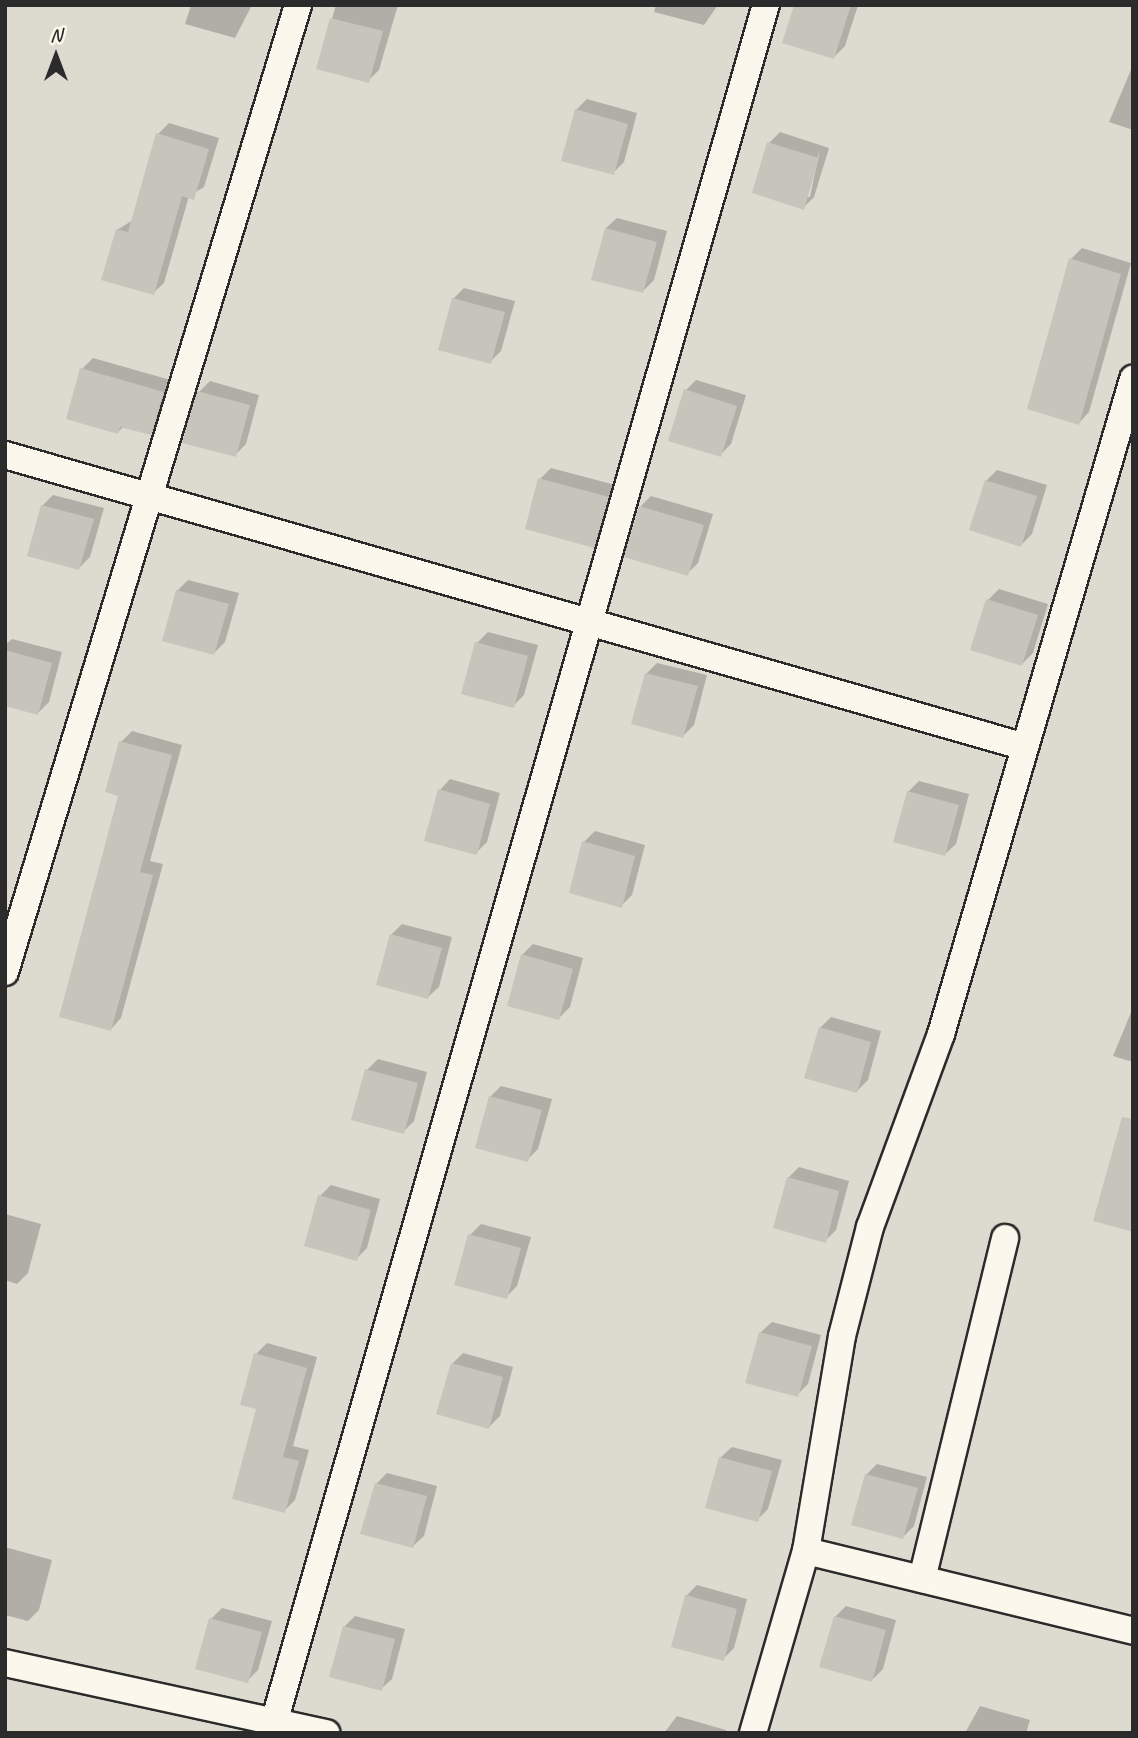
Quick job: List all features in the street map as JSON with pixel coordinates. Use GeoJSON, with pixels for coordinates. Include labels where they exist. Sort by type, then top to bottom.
{"type":"FeatureCollection","features":[{"type":"Feature","properties":{"kind":"lane"},"geometry":{"type":"LineString","coordinates":[[5,972],[298,5]]}},
{"type":"Feature","properties":{"kind":"lane"},"geometry":{"type":"LineString","coordinates":[[272,1727],[766,5]]}},
{"type":"Feature","properties":{"kind":"lane"},"geometry":{"type":"LineString","coordinates":[[753,1733],[806,1551],[842,1336],[870,1227],[941,1034],[1022,746],[1133,379]]}},
{"type":"Feature","properties":{"kind":"lane"},"geometry":{"type":"LineString","coordinates":[[5,455],[147,498],[1022,746]]}},
{"type":"Feature","properties":{"kind":"lane"},"geometry":{"type":"LineString","coordinates":[[922,1579],[1005,1238]]}},
{"type":"Feature","properties":{"kind":"lane"},"geometry":{"type":"LineString","coordinates":[[806,1551],[1133,1631]]}},
{"type":"Feature","properties":{"kind":"lane"},"geometry":{"type":"LineString","coordinates":[[5,1663],[272,1727],[326,1733]]}},
{"type":"Feature","properties":{"kind":"shaded area"},"geometry":{"type":"Polygon","coordinates":[[[5,5],[1133,5],[1133,1733],[5,1733],[5,5]]]}},
{"type":"Feature","properties":{"kind":"building"},"geometry":{"type":"Polygon","coordinates":[[[794,5],[851,5],[834,59],[782,43],[794,5]]]}},
{"type":"Feature","properties":{"kind":"building"},"geometry":{"type":"Polygon","coordinates":[[[330,18],[383,31],[369,83],[316,69],[330,18]]]}},
{"type":"Feature","properties":{"kind":"building"},"geometry":{"type":"Polygon","coordinates":[[[575,109],[628,124],[614,175],[561,161],[575,109]]]}},
{"type":"Feature","properties":{"kind":"building"},"geometry":{"type":"Polygon","coordinates":[[[156,133],[209,149],[194,200],[182,196],[154,295],[101,280],[116,229],[128,232],[156,133]]]}},
{"type":"Feature","properties":{"kind":"building"},"geometry":{"type":"Polygon","coordinates":[[[767,142],[819,158],[804,210],[752,193],[767,142]]]}},
{"type":"Feature","properties":{"kind":"building"},"geometry":{"type":"Polygon","coordinates":[[[605,228],[657,242],[643,293],[591,280],[605,228]]]}},
{"type":"Feature","properties":{"kind":"building"},"geometry":{"type":"Polygon","coordinates":[[[1069,258],[1121,274],[1079,425],[1027,409],[1069,258]]]}},
{"type":"Feature","properties":{"kind":"building"},"geometry":{"type":"Polygon","coordinates":[[[452,298],[505,312],[491,364],[438,350],[452,298]]]}},
{"type":"Feature","properties":{"kind":"building"},"geometry":{"type":"Polygon","coordinates":[[[80,368],[164,392],[151,435],[120,427],[118,434],[66,419],[80,368]]]}},
{"type":"Feature","properties":{"kind":"building"},"geometry":{"type":"Polygon","coordinates":[[[684,389],[737,406],[721,457],[668,441],[684,389]]]}},
{"type":"Feature","properties":{"kind":"building"},"geometry":{"type":"Polygon","coordinates":[[[197,391],[250,405],[236,457],[182,443],[197,391]]]}},
{"type":"Feature","properties":{"kind":"building"},"geometry":{"type":"Polygon","coordinates":[[[538,478],[609,497],[594,548],[525,529],[538,478]]]}},
{"type":"Feature","properties":{"kind":"building"},"geometry":{"type":"Polygon","coordinates":[[[985,480],[1037,496],[1021,547],[969,530],[985,480]]]}},
{"type":"Feature","properties":{"kind":"building"},"geometry":{"type":"Polygon","coordinates":[[[41,505],[94,519],[79,570],[27,556],[41,505]]]}},
{"type":"Feature","properties":{"kind":"building"},"geometry":{"type":"Polygon","coordinates":[[[639,506],[704,525],[688,576],[624,557],[639,506]]]}},
{"type":"Feature","properties":{"kind":"building"},"geometry":{"type":"Polygon","coordinates":[[[176,590],[229,604],[214,655],[162,641],[176,590]]]}},
{"type":"Feature","properties":{"kind":"building"},"geometry":{"type":"Polygon","coordinates":[[[986,599],[1038,615],[1022,666],[970,650],[986,599]]]}},
{"type":"Feature","properties":{"kind":"building"},"geometry":{"type":"Polygon","coordinates":[[[475,642],[528,656],[514,708],[461,694],[475,642]]]}},
{"type":"Feature","properties":{"kind":"building"},"geometry":{"type":"Polygon","coordinates":[[[5,650],[52,663],[38,715],[5,706],[5,650]]]}},
{"type":"Feature","properties":{"kind":"building"},"geometry":{"type":"Polygon","coordinates":[[[645,673],[698,686],[683,738],[631,724],[645,673]]]}},
{"type":"Feature","properties":{"kind":"building"},"geometry":{"type":"Polygon","coordinates":[[[119,741],[172,755],[140,872],[153,875],[111,1031],[59,1017],[118,796],[105,792],[119,741]]]}},
{"type":"Feature","properties":{"kind":"building"},"geometry":{"type":"Polygon","coordinates":[[[438,789],[490,804],[477,855],[424,841],[438,789]]]}},
{"type":"Feature","properties":{"kind":"building"},"geometry":{"type":"Polygon","coordinates":[[[907,791],[959,805],[945,856],[893,842],[907,791]]]}},
{"type":"Feature","properties":{"kind":"building"},"geometry":{"type":"Polygon","coordinates":[[[582,841],[635,856],[622,908],[569,893],[582,841]]]}},
{"type":"Feature","properties":{"kind":"building"},"geometry":{"type":"Polygon","coordinates":[[[390,934],[442,948],[428,999],[376,985],[390,934]]]}},
{"type":"Feature","properties":{"kind":"building"},"geometry":{"type":"Polygon","coordinates":[[[521,954],[573,969],[559,1020],[507,1006],[521,954]]]}},
{"type":"Feature","properties":{"kind":"building"},"geometry":{"type":"Polygon","coordinates":[[[819,1027],[871,1042],[857,1093],[804,1078],[819,1027]]]}},
{"type":"Feature","properties":{"kind":"building"},"geometry":{"type":"Polygon","coordinates":[[[365,1069],[418,1083],[404,1134],[351,1120],[365,1069]]]}},
{"type":"Feature","properties":{"kind":"building"},"geometry":{"type":"Polygon","coordinates":[[[489,1096],[542,1110],[528,1162],[475,1148],[489,1096]]]}},
{"type":"Feature","properties":{"kind":"building"},"geometry":{"type":"Polygon","coordinates":[[[1122,1117],[1133,1119],[1133,1232],[1093,1221],[1122,1117]]]}},
{"type":"Feature","properties":{"kind":"building"},"geometry":{"type":"Polygon","coordinates":[[[787,1177],[839,1191],[826,1243],[773,1228],[787,1177]]]}},
{"type":"Feature","properties":{"kind":"building"},"geometry":{"type":"Polygon","coordinates":[[[318,1195],[371,1210],[357,1261],[304,1246],[318,1195]]]}},
{"type":"Feature","properties":{"kind":"building"},"geometry":{"type":"Polygon","coordinates":[[[468,1234],[521,1248],[507,1299],[454,1285],[468,1234]]]}},
{"type":"Feature","properties":{"kind":"building"},"geometry":{"type":"Polygon","coordinates":[[[759,1332],[812,1346],[798,1397],[745,1383],[759,1332]]]}},
{"type":"Feature","properties":{"kind":"building"},"geometry":{"type":"Polygon","coordinates":[[[254,1353],[307,1368],[283,1457],[299,1461],[285,1513],[232,1499],[256,1409],[240,1405],[254,1353]]]}},
{"type":"Feature","properties":{"kind":"building"},"geometry":{"type":"Polygon","coordinates":[[[451,1363],[503,1377],[489,1429],[436,1414],[451,1363]]]}},
{"type":"Feature","properties":{"kind":"building"},"geometry":{"type":"Polygon","coordinates":[[[719,1457],[772,1471],[758,1522],[705,1508],[719,1457]]]}},
{"type":"Feature","properties":{"kind":"building"},"geometry":{"type":"Polygon","coordinates":[[[865,1474],[918,1488],[903,1539],[851,1525],[865,1474]]]}},
{"type":"Feature","properties":{"kind":"building"},"geometry":{"type":"Polygon","coordinates":[[[375,1483],[427,1496],[413,1548],[360,1534],[375,1483]]]}},
{"type":"Feature","properties":{"kind":"building"},"geometry":{"type":"Polygon","coordinates":[[[685,1595],[737,1609],[724,1661],[671,1647],[685,1595]]]}},
{"type":"Feature","properties":{"kind":"building"},"geometry":{"type":"Polygon","coordinates":[[[834,1616],[886,1630],[872,1682],[819,1667],[834,1616]]]}},
{"type":"Feature","properties":{"kind":"building"},"geometry":{"type":"Polygon","coordinates":[[[209,1618],[262,1632],[248,1683],[195,1669],[209,1618]]]}},
{"type":"Feature","properties":{"kind":"building"},"geometry":{"type":"Polygon","coordinates":[[[343,1626],[395,1639],[382,1691],[329,1677],[343,1626]]]}}]}
